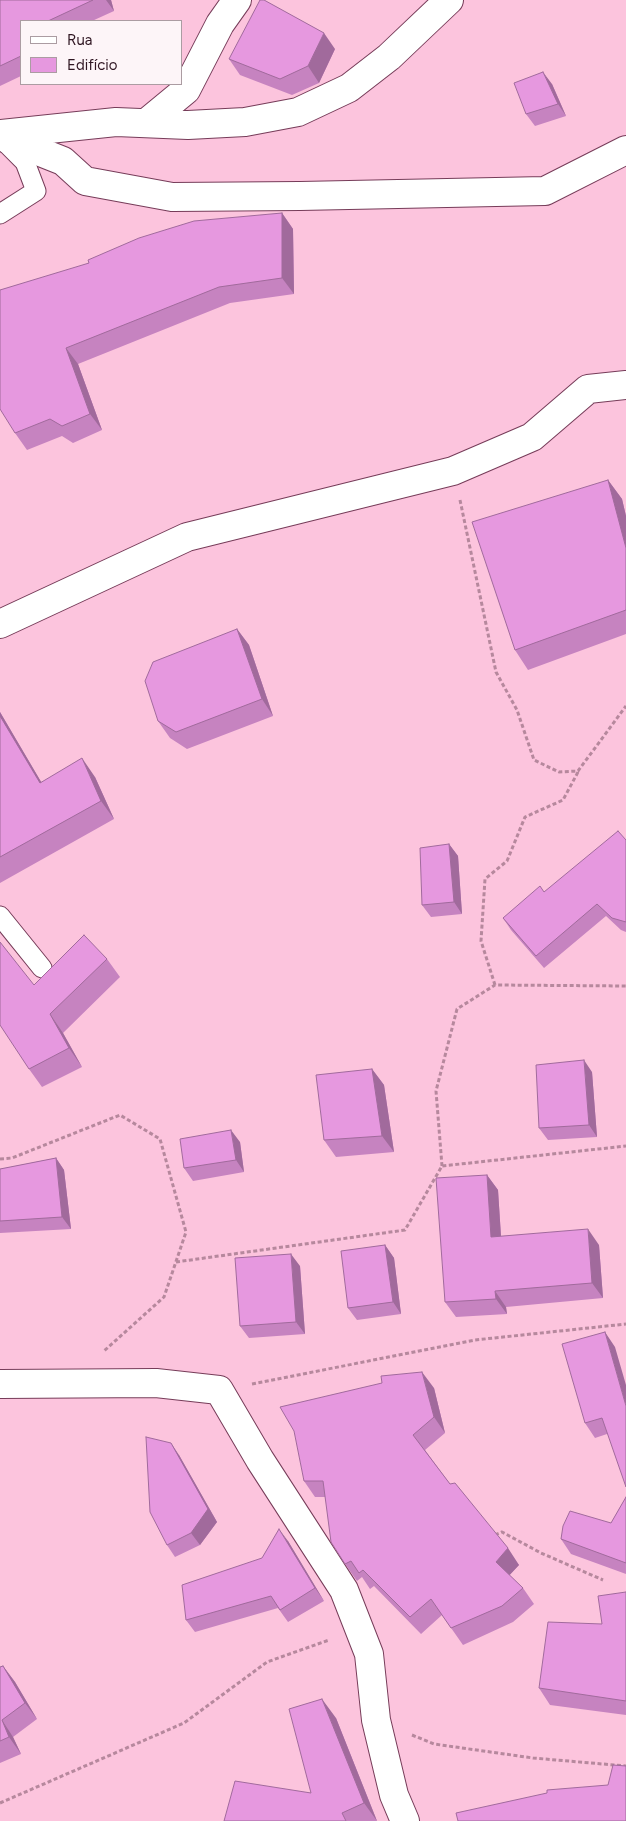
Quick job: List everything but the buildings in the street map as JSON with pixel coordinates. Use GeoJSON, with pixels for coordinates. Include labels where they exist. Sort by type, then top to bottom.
{"type":"FeatureCollection","features":[{"type":"Feature","properties":{"kind":"street"},"geometry":{"type":"LineString","coordinates":[[146,123],[186,90],[220,24],[237,0]]}},
{"type":"Feature","properties":{"kind":"street"},"geometry":{"type":"LineString","coordinates":[[0,136],[116,122],[188,124],[245,122],[298,112],[349,88],[389,57],[449,0]]}},
{"type":"Feature","properties":{"kind":"street"},"geometry":{"type":"LineString","coordinates":[[0,136],[63,161],[85,181],[172,196],[300,196],[545,191],[626,150]]}},
{"type":"Feature","properties":{"kind":"street"},"geometry":{"type":"LineString","coordinates":[[0,624],[187,538],[454,470],[532,437],[588,389],[626,385]]}},
{"type":"Feature","properties":{"kind":"street"},"geometry":{"type":"LineString","coordinates":[[0,1384],[156,1383],[220,1390],[260,1460],[344,1590],[369,1654],[376,1720],[394,1795],[406,1821]]}},
{"type":"Feature","properties":{"kind":"lane"},"geometry":{"type":"LineString","coordinates":[[0,136],[25,162],[36,191],[0,214]]}},
{"type":"Feature","properties":{"kind":"lane"},"geometry":{"type":"LineString","coordinates":[[0,916],[42,968]]}},
{"type":"Feature","properties":{"kind":"path"},"geometry":{"type":"LineString","coordinates":[[454,470],[496,672],[517,710],[534,760],[558,772],[578,771]]}},
{"type":"Feature","properties":{"kind":"path"},"geometry":{"type":"LineString","coordinates":[[495,985],[481,942],[485,879],[507,861],[525,817],[563,800],[578,771],[626,706]]}},
{"type":"Feature","properties":{"kind":"path"},"geometry":{"type":"LineString","coordinates":[[176,1262],[405,1230],[442,1166],[436,1090],[457,1009],[495,985],[626,986]]}},
{"type":"Feature","properties":{"kind":"path"},"geometry":{"type":"LineString","coordinates":[[0,1159],[12,1158],[120,1115],[160,1139],[186,1232],[164,1297],[68,1383]]}},
{"type":"Feature","properties":{"kind":"path"},"geometry":{"type":"LineString","coordinates":[[442,1166],[626,1146]]}},
{"type":"Feature","properties":{"kind":"path"},"geometry":{"type":"LineString","coordinates":[[220,1390],[475,1340],[626,1324]]}},
{"type":"Feature","properties":{"kind":"path"},"geometry":{"type":"LineString","coordinates":[[493,1535],[502,1532],[541,1554],[603,1580]]}},
{"type":"Feature","properties":{"kind":"path"},"geometry":{"type":"LineString","coordinates":[[0,1803],[184,1722],[267,1662],[359,1629]]}},
{"type":"Feature","properties":{"kind":"path"},"geometry":{"type":"LineString","coordinates":[[376,1720],[434,1744],[533,1758],[626,1766]]}}]}
